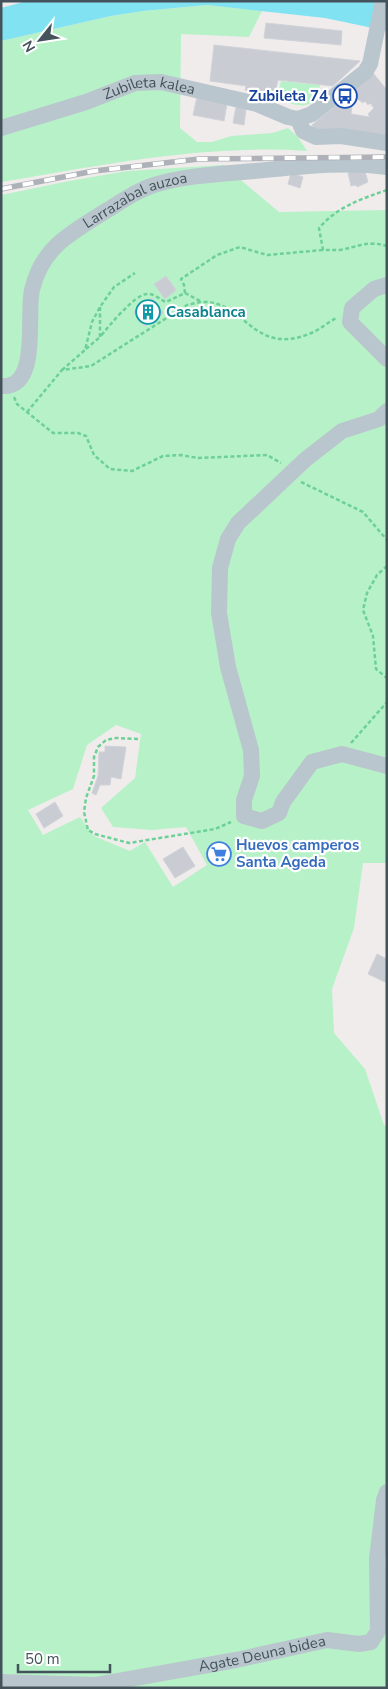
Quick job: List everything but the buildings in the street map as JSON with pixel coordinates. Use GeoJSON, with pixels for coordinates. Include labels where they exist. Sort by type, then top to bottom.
{"type":"FeatureCollection","features":[{"type":"Feature","properties":{"kind":"street"},"geometry":{"type":"LineString","coordinates":[[383,1],[370,64],[366,72],[312,114],[298,119],[303,131],[316,137],[341,136],[386,148]]}},
{"type":"Feature","properties":{"kind":"street","name":"Zubileta kalea"},"geometry":{"type":"LineString","coordinates":[[1,128],[86,102],[134,83],[161,82],[257,104],[288,117],[298,119]]}},
{"type":"Feature","properties":{"kind":"street","name":"Larrazabal auzoa"},"geometry":{"type":"LineString","coordinates":[[5,386],[17,383],[24,375],[28,361],[32,290],[41,266],[56,246],[72,232],[122,201],[149,187],[178,178],[299,167],[368,164],[387,167]]}},
{"type":"Feature","properties":{"kind":"street"},"geometry":{"type":"LineString","coordinates":[[387,285],[374,289],[352,308],[350,322],[387,359]]}},
{"type":"Feature","properties":{"kind":"street"},"geometry":{"type":"LineString","coordinates":[[387,411],[378,419],[342,431],[306,459],[238,523],[228,539],[220,568],[219,613],[228,667],[251,750],[252,776],[244,800],[244,816],[262,821],[279,813],[283,802],[312,762],[342,754],[387,766]]}},
{"type":"Feature","properties":{"kind":"street","name":"Agate Deuna bidea"},"geometry":{"type":"LineString","coordinates":[[1,1682],[93,1686],[236,1660],[327,1640],[359,1644],[370,1642],[378,1632],[377,1559],[384,1500],[387,1492]]}},
{"type":"Feature","properties":{"kind":"path"},"geometry":{"type":"LineString","coordinates":[[324,250],[318,228],[328,217],[349,204],[387,190]]}},
{"type":"Feature","properties":{"kind":"path"},"geometry":{"type":"LineString","coordinates":[[352,308],[310,334],[292,339],[276,339],[262,335],[218,304],[202,302],[186,293],[181,278],[217,254],[240,246],[267,255],[339,250],[359,244],[387,246]]}},
{"type":"Feature","properties":{"kind":"path"},"geometry":{"type":"LineString","coordinates":[[85,350],[92,322],[100,307],[114,287],[135,273]]}},
{"type":"Feature","properties":{"kind":"path"},"geometry":{"type":"LineString","coordinates":[[27,413],[62,370],[100,337],[140,296],[147,293],[152,294],[166,302],[186,293]]}},
{"type":"Feature","properties":{"kind":"path"},"geometry":{"type":"LineString","coordinates":[[62,370],[91,366],[188,306],[202,302]]}},
{"type":"Feature","properties":{"kind":"path"},"geometry":{"type":"LineString","coordinates":[[100,307],[98,333],[100,337]]}},
{"type":"Feature","properties":{"kind":"path"},"geometry":{"type":"LineString","coordinates":[[5,386],[17,404],[53,433],[78,433],[86,436],[94,455],[110,469],[132,471],[163,456],[181,455],[198,458],[267,455],[289,468],[291,473],[303,484],[328,494],[363,512],[387,540]]}},
{"type":"Feature","properties":{"kind":"path"},"geometry":{"type":"LineString","coordinates":[[387,566],[370,587],[363,610],[373,636],[376,669],[387,678]]}},
{"type":"Feature","properties":{"kind":"path"},"geometry":{"type":"LineString","coordinates":[[342,754],[387,702]]}},
{"type":"Feature","properties":{"kind":"path"},"geometry":{"type":"LineString","coordinates":[[138,739],[116,738],[106,740],[98,747],[94,757],[94,776],[86,798],[84,812],[88,830],[95,834],[129,843],[215,829],[244,816]]}},
{"type":"Feature","properties":{"kind":"green space"},"geometry":{"type":"Polygon","coordinates":[[[207,5],[262,11],[249,37],[181,34],[180,128],[197,142],[212,142],[231,136],[272,133],[288,128],[298,137],[307,151],[230,150],[192,153],[115,163],[1,182],[1,41],[111,16],[207,5]]]}},
{"type":"Feature","properties":{"kind":"green space"},"geometry":{"type":"Polygon","coordinates":[[[281,81],[320,85],[318,94],[310,104],[291,104],[277,99],[281,81]]]}},
{"type":"Feature","properties":{"kind":"green space"},"geometry":{"type":"Polygon","coordinates":[[[223,165],[279,212],[387,210],[387,863],[363,863],[354,928],[332,989],[334,1033],[365,1069],[384,1125],[387,1126],[387,1688],[1,1688],[1,195],[127,171],[223,165]],[[116,725],[87,745],[73,789],[28,810],[43,835],[80,817],[94,836],[130,851],[145,842],[173,887],[207,865],[186,827],[152,830],[113,827],[101,808],[135,778],[141,734],[116,725]]]}},
{"type":"Feature","properties":{"kind":"water"},"geometry":{"type":"Polygon","coordinates":[[[27,1],[387,1],[387,31],[325,18],[207,5],[111,16],[1,41],[1,8],[27,1]]]}},
{"type":"Feature","properties":{"kind":"railway"},"geometry":{"type":"LineString","coordinates":[[1,189],[94,171],[199,159],[387,157]]}},
{"type":"Feature","properties":{"kind":"place","name":"Zubileta 74"},"geometry":{"type":"Point","coordinates":[345,96]}},
{"type":"Feature","properties":{"kind":"place","name":"Casablanca"},"geometry":{"type":"Point","coordinates":[148,312]}},
{"type":"Feature","properties":{"kind":"place","name":"Huevos camperos Santa Ageda"},"geometry":{"type":"Point","coordinates":[219,854]}}]}
